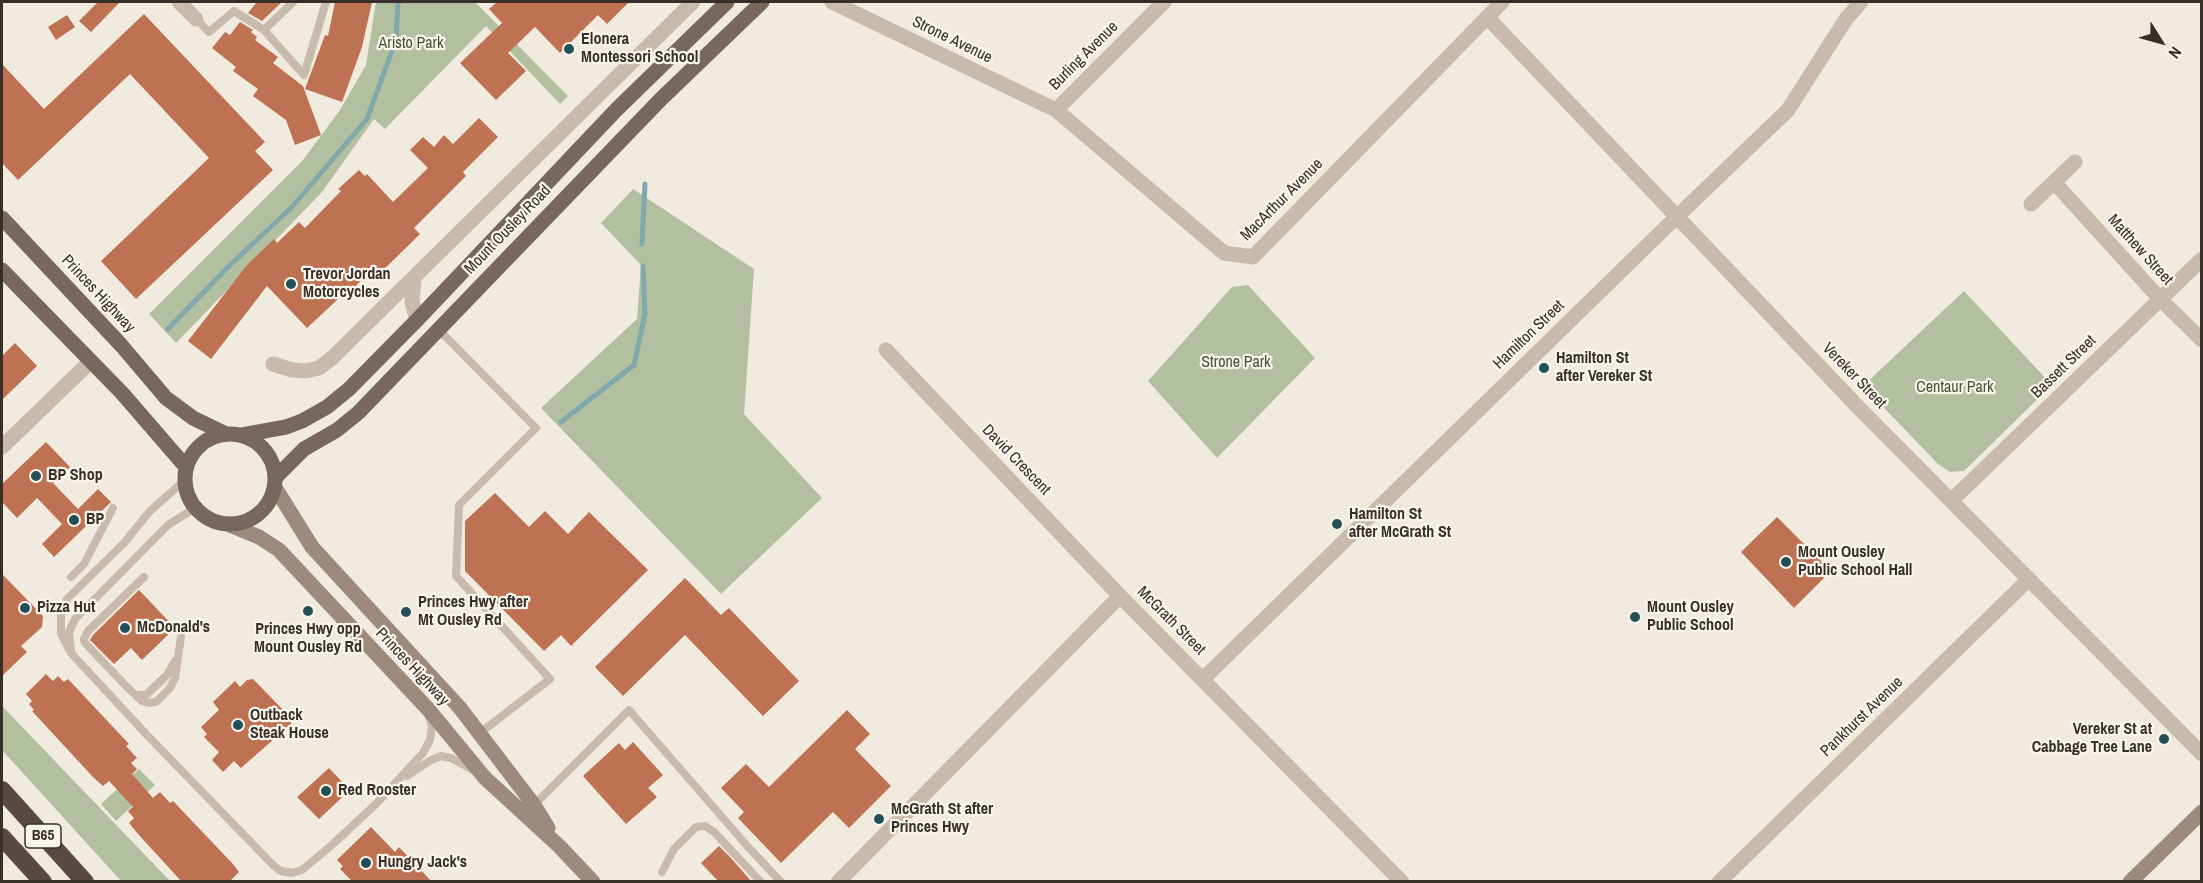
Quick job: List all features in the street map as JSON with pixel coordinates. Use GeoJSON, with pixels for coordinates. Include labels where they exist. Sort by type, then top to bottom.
{"type":"FeatureCollection","features":[{"type":"Feature","properties":{"kind":"highway","name":"B65"},"geometry":{"type":"LineString","coordinates":[[2,790],[85,882]]}},
{"type":"Feature","properties":{"kind":"highway","name":"B65"},"geometry":{"type":"LineString","coordinates":[[2,837],[43,882]]}},
{"type":"Feature","properties":{"kind":"main road","name":"Mount Ousley Road"},"geometry":{"type":"LineString","coordinates":[[242,435],[286,427],[316,415],[349,389],[617,109],[727,2]]}},
{"type":"Feature","properties":{"kind":"main road","name":"Mount Ousley Road"},"geometry":{"type":"LineString","coordinates":[[276,483],[304,449],[337,430],[358,413],[661,99],[762,2]]}},
{"type":"Feature","properties":{"kind":"main road","name":"Princes Highway"},"geometry":{"type":"LineString","coordinates":[[2,218],[97,319],[166,398],[193,418],[226,434]]}},
{"type":"Feature","properties":{"kind":"main road"},"geometry":{"type":"LineString","coordinates":[[2,270],[122,393],[186,474]]}},
{"type":"Feature","properties":{"kind":"main road"},"geometry":{"type":"LineString","coordinates":[[226,434],[242,435],[256,442],[266,451],[273,464],[276,483],[268,505],[258,516],[244,523],[230,525],[211,520],[195,508],[187,495],[186,474],[192,455],[201,444],[213,437],[226,434]]}},
{"type":"Feature","properties":{"kind":"main road","name":"Princes Highway"},"geometry":{"type":"LineString","coordinates":[[276,483],[312,547],[436,680],[480,733],[534,805],[559,846]]}},
{"type":"Feature","properties":{"kind":"main road","name":"Princes Highway"},"geometry":{"type":"LineString","coordinates":[[230,525],[259,537],[279,550],[428,709],[485,778],[559,846],[593,882]]}},
{"type":"Feature","properties":{"kind":"main road"},"geometry":{"type":"LineString","coordinates":[[2134,880],[2202,812]]}},
{"type":"Feature","properties":{"kind":"street"},"geometry":{"type":"LineString","coordinates":[[179,2],[196,19]]}},
{"type":"Feature","properties":{"kind":"street","name":"Mount Ousley Road"},"geometry":{"type":"LineString","coordinates":[[273,364],[292,370],[306,371],[324,365],[693,2]]}},
{"type":"Feature","properties":{"kind":"street","name":"Strone Avenue"},"geometry":{"type":"LineString","coordinates":[[832,2],[1056,110]]}},
{"type":"Feature","properties":{"kind":"street","name":"Burling Avenue"},"geometry":{"type":"LineString","coordinates":[[1056,110],[1164,2]]}},
{"type":"Feature","properties":{"kind":"street"},"geometry":{"type":"LineString","coordinates":[[1487,17],[1503,2]]}},
{"type":"Feature","properties":{"kind":"street","name":"Hamilton Street"},"geometry":{"type":"LineString","coordinates":[[1203,679],[1788,110],[1846,19],[1861,2]]}},
{"type":"Feature","properties":{"kind":"street","name":"MacArthur Avenue"},"geometry":{"type":"LineString","coordinates":[[1056,110],[1224,253],[1253,257],[1487,17]]}},
{"type":"Feature","properties":{"kind":"street","name":"Vereker Street"},"geometry":{"type":"LineString","coordinates":[[1487,17],[1858,407],[2202,754]]}},
{"type":"Feature","properties":{"kind":"street"},"geometry":{"type":"LineString","coordinates":[[2031,204],[2075,162]]}},
{"type":"Feature","properties":{"kind":"street","name":"Matthew Street"},"geometry":{"type":"LineString","coordinates":[[2054,182],[2160,299],[2202,340]]}},
{"type":"Feature","properties":{"kind":"street","name":"Bassett Street"},"geometry":{"type":"LineString","coordinates":[[1952,500],[2202,259]]}},
{"type":"Feature","properties":{"kind":"street"},"geometry":{"type":"LineString","coordinates":[[414,278],[412,302],[417,320]]}},
{"type":"Feature","properties":{"kind":"street","name":"David Crescent"},"geometry":{"type":"LineString","coordinates":[[886,350],[1120,596]]}},
{"type":"Feature","properties":{"kind":"street"},"geometry":{"type":"LineString","coordinates":[[2,447],[91,361]]}},
{"type":"Feature","properties":{"kind":"street","name":"Pankhurst Avenue"},"geometry":{"type":"LineString","coordinates":[[1719,882],[2029,579]]}},
{"type":"Feature","properties":{"kind":"street","name":"McGrath Street"},"geometry":{"type":"LineString","coordinates":[[838,882],[1120,596],[1402,882]]}},
{"type":"Feature","properties":{"kind":"lane"},"geometry":{"type":"LineString","coordinates":[[264,30],[293,2]]}},
{"type":"Feature","properties":{"kind":"lane"},"geometry":{"type":"LineString","coordinates":[[196,19],[209,32],[234,11],[264,30],[304,75],[326,2]]}},
{"type":"Feature","properties":{"kind":"lane"},"geometry":{"type":"LineString","coordinates":[[438,328],[536,428],[459,505],[456,576],[550,679],[480,733]]}},
{"type":"Feature","properties":{"kind":"lane"},"geometry":{"type":"LineString","coordinates":[[186,474],[150,511],[124,543],[66,599],[61,615],[60,634],[71,653],[146,735],[274,866],[281,871],[292,873],[302,870],[396,784],[423,753],[430,740],[432,726],[428,709]]}},
{"type":"Feature","properties":{"kind":"lane"},"geometry":{"type":"LineString","coordinates":[[71,577],[84,564],[113,508]]}},
{"type":"Feature","properties":{"kind":"lane"},"geometry":{"type":"LineString","coordinates":[[71,653],[69,632],[75,619],[168,525],[195,508]]}},
{"type":"Feature","properties":{"kind":"lane"},"geometry":{"type":"LineString","coordinates":[[144,577],[88,632],[84,639],[85,643],[142,700],[156,702],[170,688],[175,678],[181,637]]}},
{"type":"Feature","properties":{"kind":"lane"},"geometry":{"type":"LineString","coordinates":[[136,695],[146,695],[167,675],[177,658]]}},
{"type":"Feature","properties":{"kind":"lane"},"geometry":{"type":"LineString","coordinates":[[534,805],[629,710],[781,882]]}},
{"type":"Feature","properties":{"kind":"lane"},"geometry":{"type":"LineString","coordinates":[[396,784],[431,759],[441,756],[451,758],[485,778]]}},
{"type":"Feature","properties":{"kind":"lane"},"geometry":{"type":"LineString","coordinates":[[662,872],[674,849],[696,827],[705,826],[714,832],[761,882]]}},
{"type":"Feature","properties":{"kind":"green space","name":"Aristo Park"},"geometry":{"type":"Polygon","coordinates":[[[376,2],[475,2],[568,96],[560,104],[486,26],[385,129],[374,119],[322,192],[176,343],[149,314],[303,160],[340,110],[366,65],[376,2]]]}},
{"type":"Feature","properties":{"kind":"green space"},"geometry":{"type":"Polygon","coordinates":[[[633,189],[754,269],[744,414],[822,498],[721,594],[541,408],[637,319],[641,265],[601,223],[633,189]]]}},
{"type":"Feature","properties":{"kind":"green space","name":"Strone Park"},"geometry":{"type":"Polygon","coordinates":[[[1248,285],[1315,358],[1217,458],[1148,381],[1232,287],[1248,285]]]}},
{"type":"Feature","properties":{"kind":"green space","name":"Centaur Park"},"geometry":{"type":"Polygon","coordinates":[[[1964,291],[2052,385],[1964,471],[1950,472],[1938,464],[1863,386],[1964,291]]]}},
{"type":"Feature","properties":{"kind":"green space"},"geometry":{"type":"Polygon","coordinates":[[[2,706],[170,881],[121,881],[2,750],[2,706]]]}},
{"type":"Feature","properties":{"kind":"green space"},"geometry":{"type":"Polygon","coordinates":[[[139,769],[155,785],[116,821],[101,804],[139,769]]]}},
{"type":"Feature","properties":{"kind":"building"},"geometry":{"type":"Polygon","coordinates":[[[98,2],[120,2],[91,32],[79,21],[98,2]]]}},
{"type":"Feature","properties":{"kind":"building"},"geometry":{"type":"Polygon","coordinates":[[[257,2],[282,2],[262,21],[248,13],[257,2]]]}},
{"type":"Feature","properties":{"kind":"building"},"geometry":{"type":"Polygon","coordinates":[[[335,2],[372,2],[362,47],[342,102],[305,89],[325,35],[328,36],[335,2]]]}},
{"type":"Feature","properties":{"kind":"building"},"geometry":{"type":"Polygon","coordinates":[[[497,2],[629,2],[607,24],[598,15],[560,53],[535,27],[508,53],[526,71],[496,100],[460,63],[502,23],[489,9],[497,2]]]}},
{"type":"Feature","properties":{"kind":"building"},"geometry":{"type":"Polygon","coordinates":[[[144,14],[265,142],[255,151],[273,170],[136,299],[101,261],[209,158],[130,74],[18,180],[2,163],[2,64],[44,109],[144,14]]]}},
{"type":"Feature","properties":{"kind":"building"},"geometry":{"type":"Polygon","coordinates":[[[67,15],[75,27],[56,40],[48,27],[67,15]]]}},
{"type":"Feature","properties":{"kind":"building"},"geometry":{"type":"Polygon","coordinates":[[[240,22],[253,30],[251,32],[257,37],[255,40],[278,57],[273,63],[303,86],[321,135],[295,145],[286,120],[253,96],[258,89],[233,71],[236,67],[212,48],[225,32],[230,35],[240,22]]]}},
{"type":"Feature","properties":{"kind":"building"},"geometry":{"type":"Polygon","coordinates":[[[479,118],[498,137],[463,172],[466,176],[414,228],[420,234],[372,281],[366,275],[307,328],[267,286],[211,359],[188,341],[247,265],[274,239],[277,243],[299,222],[305,228],[341,191],[338,189],[359,170],[365,176],[367,174],[393,202],[428,168],[410,150],[423,137],[434,147],[444,135],[453,144],[479,118]]]}},
{"type":"Feature","properties":{"kind":"building"},"geometry":{"type":"Polygon","coordinates":[[[15,343],[37,366],[2,400],[2,356],[15,343]]]}},
{"type":"Feature","properties":{"kind":"building"},"geometry":{"type":"Polygon","coordinates":[[[46,442],[70,467],[53,483],[78,509],[98,489],[111,502],[54,557],[42,544],[62,524],[37,498],[17,518],[2,502],[2,484],[46,442]]]}},
{"type":"Feature","properties":{"kind":"building"},"geometry":{"type":"Polygon","coordinates":[[[495,493],[529,527],[545,511],[568,534],[589,512],[648,570],[571,646],[561,635],[544,651],[465,571],[465,521],[495,493]]]}},
{"type":"Feature","properties":{"kind":"building","name":"Mount Ousley Public School Hall"},"geometry":{"type":"Polygon","coordinates":[[[1777,517],[1831,571],[1794,608],[1741,552],[1777,517]]]}},
{"type":"Feature","properties":{"kind":"building"},"geometry":{"type":"Polygon","coordinates":[[[2,574],[43,616],[42,627],[21,646],[27,652],[2,676],[2,574]]]}},
{"type":"Feature","properties":{"kind":"building"},"geometry":{"type":"Polygon","coordinates":[[[685,578],[721,615],[729,608],[799,681],[763,716],[685,635],[623,696],[595,667],[685,578]]]}},
{"type":"Feature","properties":{"kind":"building","name":"McDonald's"},"geometry":{"type":"Polygon","coordinates":[[[139,590],[175,628],[142,660],[131,648],[114,664],[90,640],[139,590]]]}},
{"type":"Feature","properties":{"kind":"building"},"geometry":{"type":"Polygon","coordinates":[[[46,674],[53,681],[58,676],[64,682],[68,679],[129,744],[126,746],[137,758],[131,763],[137,769],[132,774],[153,798],[160,792],[170,803],[173,801],[232,863],[239,872],[229,882],[182,882],[138,834],[129,823],[134,818],[128,811],[133,807],[109,781],[103,786],[93,777],[32,711],[34,710],[29,704],[32,701],[26,694],[46,674]]]}},
{"type":"Feature","properties":{"kind":"building","name":"Outback Steak House"},"geometry":{"type":"Polygon","coordinates":[[[253,679],[291,718],[291,724],[241,768],[234,761],[223,772],[212,760],[219,752],[204,737],[207,734],[201,727],[219,710],[213,702],[235,681],[240,687],[247,680],[253,679]]]}},
{"type":"Feature","properties":{"kind":"building"},"geometry":{"type":"Polygon","coordinates":[[[847,710],[870,734],[855,749],[891,786],[849,828],[833,812],[781,863],[738,818],[744,812],[721,788],[746,764],[769,787],[847,710]]]}},
{"type":"Feature","properties":{"kind":"building"},"geometry":{"type":"Polygon","coordinates":[[[633,742],[663,775],[648,788],[657,797],[626,824],[583,776],[619,743],[625,750],[633,742]]]}},
{"type":"Feature","properties":{"kind":"building"},"geometry":{"type":"Polygon","coordinates":[[[329,768],[350,790],[319,819],[297,797],[329,768]]]}},
{"type":"Feature","properties":{"kind":"building"},"geometry":{"type":"Polygon","coordinates":[[[371,827],[395,852],[399,847],[432,882],[353,882],[340,869],[343,866],[337,860],[371,827]]]}},
{"type":"Feature","properties":{"kind":"building"},"geometry":{"type":"Polygon","coordinates":[[[719,846],[752,882],[719,882],[701,863],[719,846]]]}},
{"type":"Feature","properties":{"kind":"waterway"},"geometry":{"type":"LineString","coordinates":[[168,329],[227,268],[292,207],[367,119],[396,40],[398,2]]}},
{"type":"Feature","properties":{"kind":"waterway"},"geometry":{"type":"LineString","coordinates":[[642,244],[645,184]]}},
{"type":"Feature","properties":{"kind":"waterway"},"geometry":{"type":"LineString","coordinates":[[561,422],[634,365],[645,314],[643,266]]}},
{"type":"Feature","properties":{"kind":"place","name":"Elonera Montessori School"},"geometry":{"type":"Point","coordinates":[569,49]}},
{"type":"Feature","properties":{"kind":"place","name":"Trevor Jordan Motorcycles"},"geometry":{"type":"Point","coordinates":[291,284]}},
{"type":"Feature","properties":{"kind":"place","name":"Hamilton St after Vereker St"},"geometry":{"type":"Point","coordinates":[1544,368]}},
{"type":"Feature","properties":{"kind":"place","name":"BP Shop"},"geometry":{"type":"Point","coordinates":[36,476]}},
{"type":"Feature","properties":{"kind":"place","name":"BP"},"geometry":{"type":"Point","coordinates":[74,520]}},
{"type":"Feature","properties":{"kind":"place","name":"Hamilton St after McGrath St"},"geometry":{"type":"Point","coordinates":[1337,524]}},
{"type":"Feature","properties":{"kind":"place","name":"Mount Ousley Public School Hall"},"geometry":{"type":"Point","coordinates":[1786,562]}},
{"type":"Feature","properties":{"kind":"place","name":"Pizza Hut"},"geometry":{"type":"Point","coordinates":[25,608]}},
{"type":"Feature","properties":{"kind":"place","name":"Princes Hwy opp Mount Ousley Rd"},"geometry":{"type":"Point","coordinates":[308,611]}},
{"type":"Feature","properties":{"kind":"place","name":"Princes Hwy after Mt Ousley Rd"},"geometry":{"type":"Point","coordinates":[406,612]}},
{"type":"Feature","properties":{"kind":"place","name":"Mount Ousley Public School"},"geometry":{"type":"Point","coordinates":[1635,617]}},
{"type":"Feature","properties":{"kind":"place","name":"McDonald's"},"geometry":{"type":"Point","coordinates":[125,628]}},
{"type":"Feature","properties":{"kind":"place","name":"Outback Steak House"},"geometry":{"type":"Point","coordinates":[238,725]}},
{"type":"Feature","properties":{"kind":"place","name":"Vereker St at Cabbage Tree Lane"},"geometry":{"type":"Point","coordinates":[2164,739]}},
{"type":"Feature","properties":{"kind":"place","name":"Red Rooster"},"geometry":{"type":"Point","coordinates":[326,791]}},
{"type":"Feature","properties":{"kind":"place","name":"McGrath St after Princes Hwy"},"geometry":{"type":"Point","coordinates":[879,819]}},
{"type":"Feature","properties":{"kind":"place","name":"Hungry Jack's"},"geometry":{"type":"Point","coordinates":[366,863]}}]}
